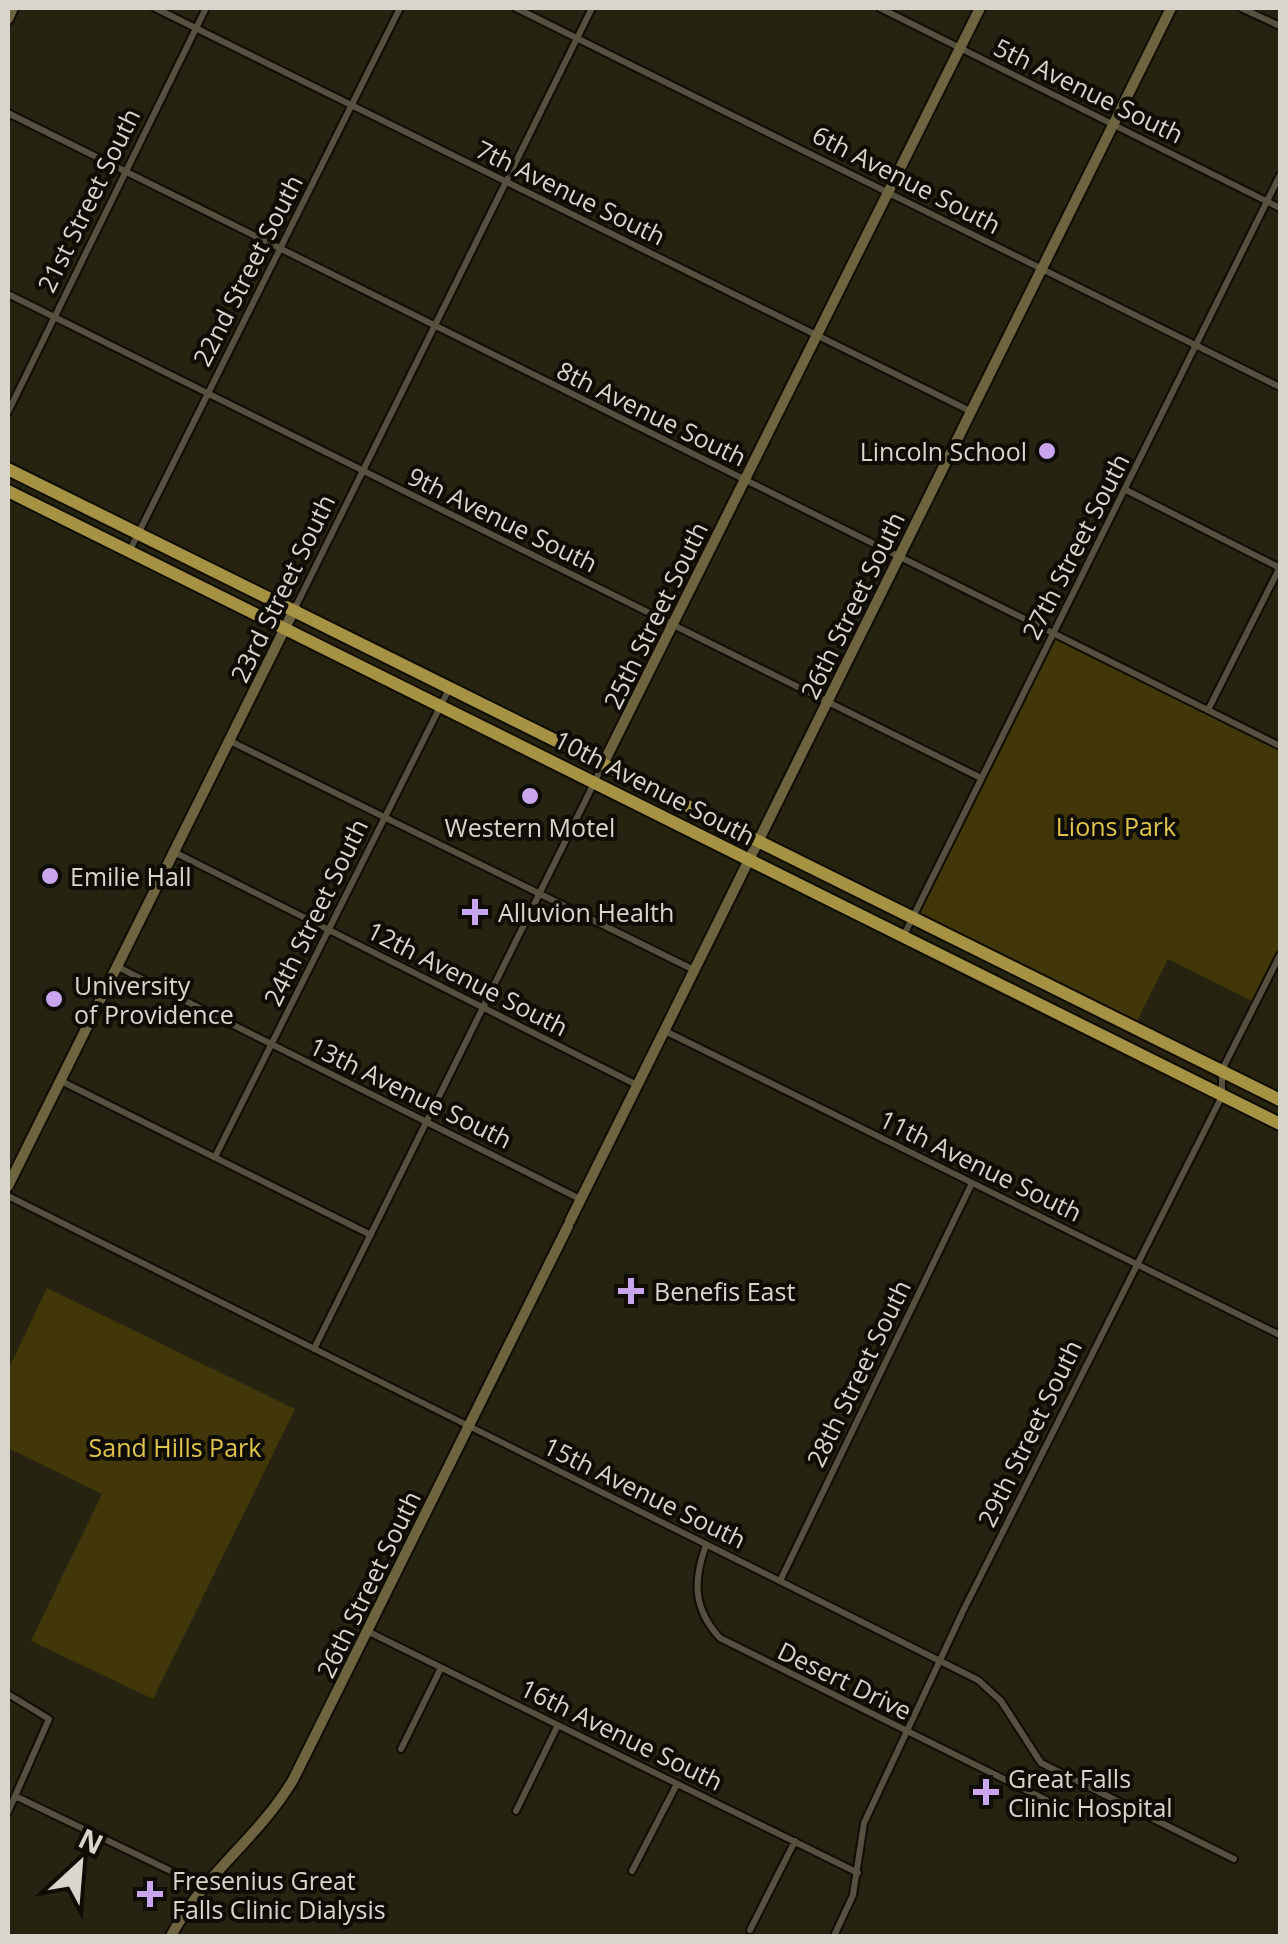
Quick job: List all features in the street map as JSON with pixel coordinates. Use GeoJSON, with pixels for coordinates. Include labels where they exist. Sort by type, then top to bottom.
{"type":"FeatureCollection","features":[{"type":"Feature","properties":{"kind":"highway","name":"10th Avenue South"},"geometry":{"type":"LineString","coordinates":[[8,468],[1280,1100]]}},
{"type":"Feature","properties":{"kind":"highway","name":"10th Avenue South"},"geometry":{"type":"LineString","coordinates":[[8,491],[441,703],[1280,1124]]}},
{"type":"Feature","properties":{"kind":"street"},"geometry":{"type":"LineString","coordinates":[[8,19],[13,8]]}},
{"type":"Feature","properties":{"kind":"street","name":"7th Avenue South"},"geometry":{"type":"LineString","coordinates":[[155,8],[970,412]]}},
{"type":"Feature","properties":{"kind":"street","name":"21st Street South"},"geometry":{"type":"LineString","coordinates":[[8,412],[206,8]]}},
{"type":"Feature","properties":{"kind":"street","name":"22nd Street South"},"geometry":{"type":"LineString","coordinates":[[130,550],[400,8]]}},
{"type":"Feature","properties":{"kind":"street","name":"6th Avenue South"},"geometry":{"type":"LineString","coordinates":[[516,8],[1280,387]]}},
{"type":"Feature","properties":{"kind":"street","name":"23rd Street South"},"geometry":{"type":"LineString","coordinates":[[8,1186],[592,8]]}},
{"type":"Feature","properties":{"kind":"street","name":"5th Avenue South"},"geometry":{"type":"LineString","coordinates":[[880,8],[1280,208]]}},
{"type":"Feature","properties":{"kind":"street","name":"25th Street South"},"geometry":{"type":"LineString","coordinates":[[314,1349],[980,8]]}},
{"type":"Feature","properties":{"kind":"street","name":"26th Street South"},"geometry":{"type":"LineString","coordinates":[[171,1936],[202,1886],[283,1797],[1171,8]]}},
{"type":"Feature","properties":{"kind":"street"},"geometry":{"type":"LineString","coordinates":[[1241,8],[1280,26]]}},
{"type":"Feature","properties":{"kind":"street","name":"8th Avenue South"},"geometry":{"type":"LineString","coordinates":[[8,113],[1280,746]]}},
{"type":"Feature","properties":{"kind":"street","name":"27th Street South"},"geometry":{"type":"LineString","coordinates":[[904,936],[1280,175]]}},
{"type":"Feature","properties":{"kind":"street","name":"9th Avenue South"},"geometry":{"type":"LineString","coordinates":[[8,294],[981,778]]}},
{"type":"Feature","properties":{"kind":"street"},"geometry":{"type":"LineString","coordinates":[[1126,490],[1280,567],[1208,710]]}},
{"type":"Feature","properties":{"kind":"street","name":"24th Street South"},"geometry":{"type":"LineString","coordinates":[[215,1157],[450,686]]}},
{"type":"Feature","properties":{"kind":"street"},"geometry":{"type":"LineString","coordinates":[[229,740],[694,970]]}},
{"type":"Feature","properties":{"kind":"street","name":"12th Avenue South"},"geometry":{"type":"LineString","coordinates":[[173,852],[637,1085]]}},
{"type":"Feature","properties":{"kind":"street","name":"29th Street South"},"geometry":{"type":"LineString","coordinates":[[834,1936],[858,1872],[864,1824],[1135,1264],[1222,1096],[1222,1070],[1280,955]]}},
{"type":"Feature","properties":{"kind":"street","name":"13th Avenue South"},"geometry":{"type":"LineString","coordinates":[[116,967],[580,1199]]}},
{"type":"Feature","properties":{"kind":"street","name":"11th Avenue South"},"geometry":{"type":"LineString","coordinates":[[664,1030],[1280,1335]]}},
{"type":"Feature","properties":{"kind":"street"},"geometry":{"type":"LineString","coordinates":[[60,1080],[371,1235]]}},
{"type":"Feature","properties":{"kind":"street","name":"28th Street South"},"geometry":{"type":"LineString","coordinates":[[780,1581],[972,1183]]}},
{"type":"Feature","properties":{"kind":"street","name":"15th Avenue South"},"geometry":{"type":"LineString","coordinates":[[8,1196],[978,1680],[1002,1701],[1041,1763],[1060,1776],[1234,1859]]}},
{"type":"Feature","properties":{"kind":"street","name":"Desert Drive"},"geometry":{"type":"LineString","coordinates":[[706,1544],[698,1569],[698,1604],[706,1623],[720,1638],[1046,1800]]}},
{"type":"Feature","properties":{"kind":"street","name":"16th Avenue South"},"geometry":{"type":"LineString","coordinates":[[367,1631],[858,1872]]}},
{"type":"Feature","properties":{"kind":"street"},"geometry":{"type":"LineString","coordinates":[[401,1748],[442,1668]]}},
{"type":"Feature","properties":{"kind":"street"},"geometry":{"type":"LineString","coordinates":[[8,1694],[49,1719],[8,1812]]}},
{"type":"Feature","properties":{"kind":"street"},"geometry":{"type":"LineString","coordinates":[[516,1811],[558,1725]]}},
{"type":"Feature","properties":{"kind":"street"},"geometry":{"type":"LineString","coordinates":[[632,1872],[678,1784]]}},
{"type":"Feature","properties":{"kind":"street"},"geometry":{"type":"LineString","coordinates":[[15,1796],[202,1886]]}},
{"type":"Feature","properties":{"kind":"street"},"geometry":{"type":"LineString","coordinates":[[750,1930],[795,1841]]}},
{"type":"Feature","properties":{"kind":"green space","name":"Lions Park"},"geometry":{"type":"Polygon","coordinates":[[[1053,634],[1280,746],[1280,954],[1256,1003],[1168,959],[1134,1027],[912,917],[1053,634]]]}},
{"type":"Feature","properties":{"kind":"green space","name":"Sand Hills Park"},"geometry":{"type":"Polygon","coordinates":[[[47,1288],[295,1409],[153,1699],[31,1641],[102,1494],[8,1448],[8,1370],[47,1288]]]}},
{"type":"Feature","properties":{"kind":"place","name":"Lincoln School"},"geometry":{"type":"Point","coordinates":[1047,451]}},
{"type":"Feature","properties":{"kind":"place","name":"Western Motel"},"geometry":{"type":"Point","coordinates":[530,796]}},
{"type":"Feature","properties":{"kind":"place","name":"Emilie Hall"},"geometry":{"type":"Point","coordinates":[50,876]}},
{"type":"Feature","properties":{"kind":"place","name":"Alluvion Health"},"geometry":{"type":"Point","coordinates":[475,912]}},
{"type":"Feature","properties":{"kind":"place","name":"University of Providence"},"geometry":{"type":"Point","coordinates":[54,999]}},
{"type":"Feature","properties":{"kind":"place","name":"Benefis East"},"geometry":{"type":"Point","coordinates":[631,1291]}},
{"type":"Feature","properties":{"kind":"place","name":"Great Falls Clinic Hospital"},"geometry":{"type":"Point","coordinates":[986,1792]}},
{"type":"Feature","properties":{"kind":"place","name":"Fresenius Great Falls Clinic Dialysis"},"geometry":{"type":"Point","coordinates":[150,1894]}}]}
